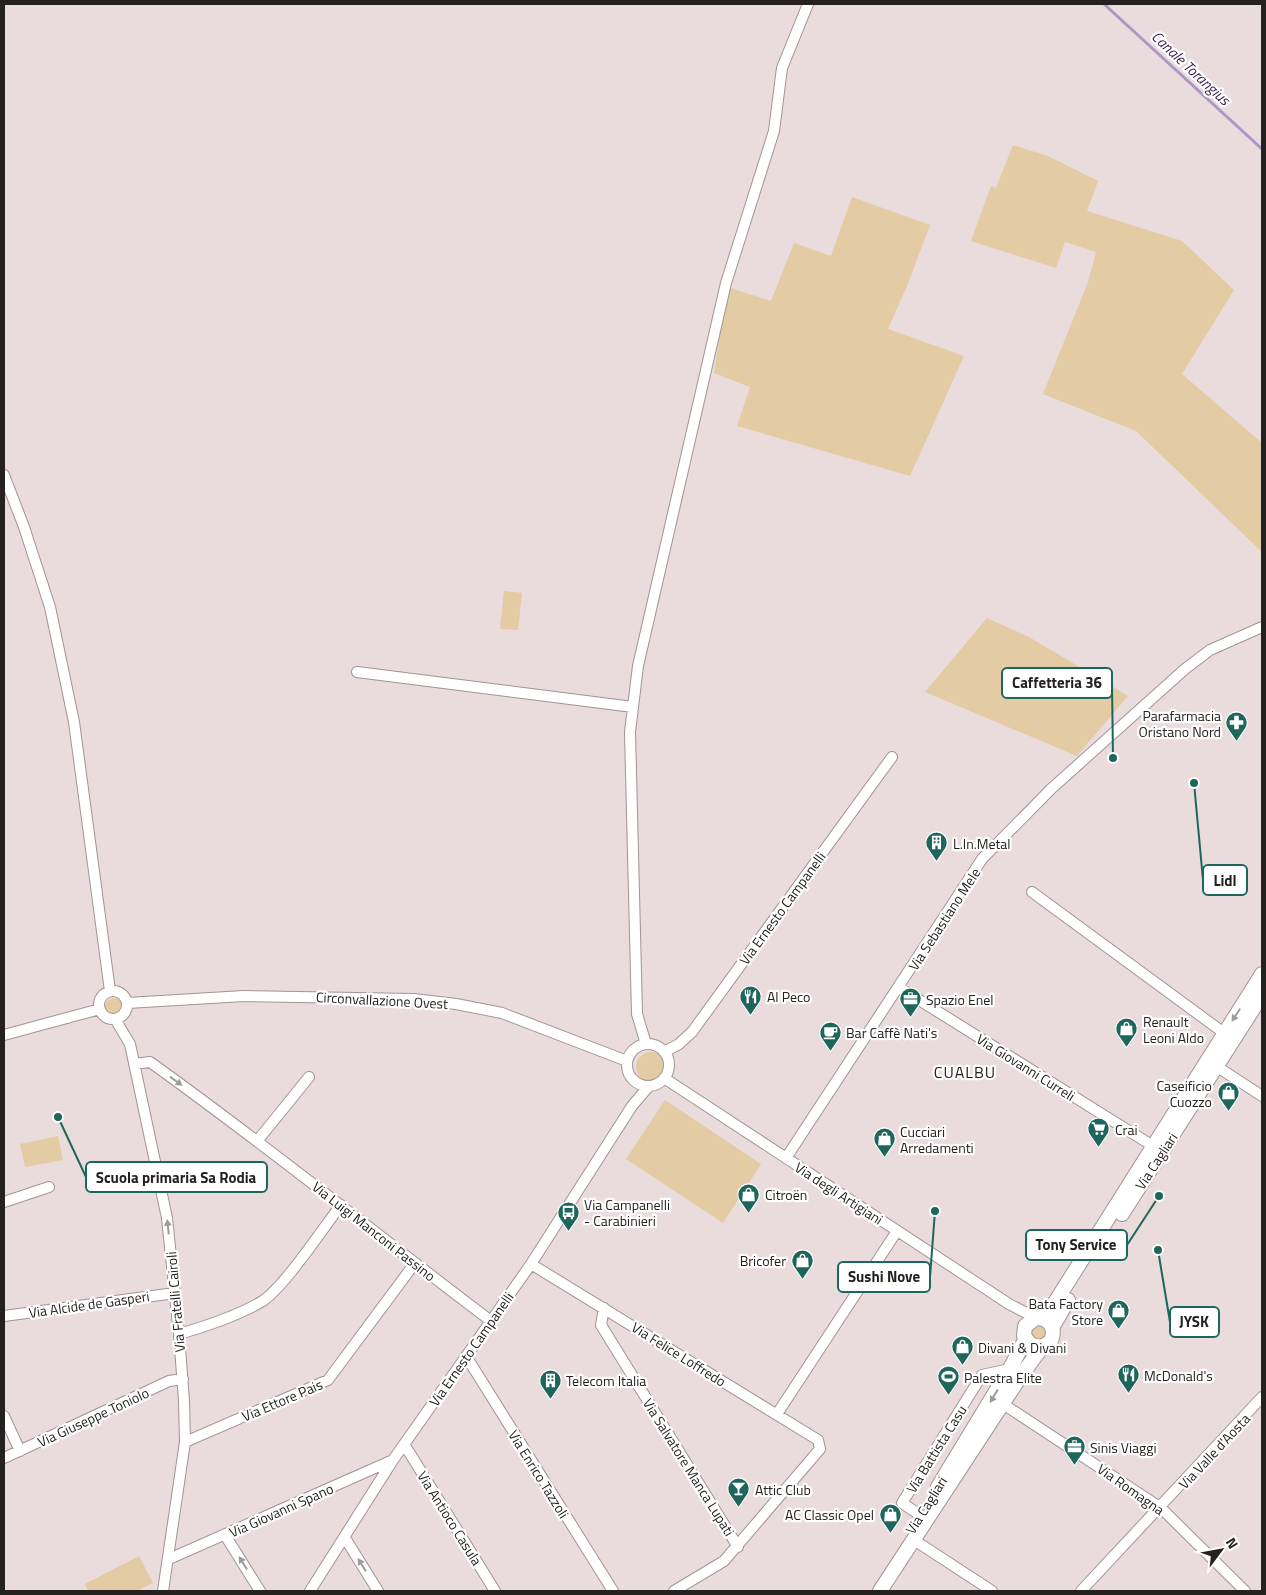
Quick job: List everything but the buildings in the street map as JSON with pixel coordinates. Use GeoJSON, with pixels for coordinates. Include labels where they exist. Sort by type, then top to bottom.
{"type":"FeatureCollection","features":[{"type":"Feature","properties":{"kind":"main road","name":"Via Cagliari"},"geometry":{"type":"LineString","coordinates":[[869,1591],[920,1515],[1010,1369],[1024,1336],[1027,1323],[1049,1312],[1262,974]]}},
{"type":"Feature","properties":{"kind":"main road","name":"Via Cagliari"},"geometry":{"type":"LineString","coordinates":[[880,1591],[1003,1404],[1042,1347],[1051,1340],[1052,1328],[1079,1281],[1262,995]]}},
{"type":"Feature","properties":{"kind":"main road"},"geometry":{"type":"LineString","coordinates":[[1039,1318],[1048,1322],[1052,1328]]}},
{"type":"Feature","properties":{"kind":"main road"},"geometry":{"type":"LineString","coordinates":[[1024,1336],[1034,1347],[1042,1347]]}},
{"type":"Feature","properties":{"kind":"street"},"geometry":{"type":"LineString","coordinates":[[646,1044],[637,1014],[630,732],[638,666],[726,283],[774,131],[782,68],[808,4]]}},
{"type":"Feature","properties":{"kind":"street"},"geometry":{"type":"LineString","coordinates":[[4,475],[24,527],[50,607],[74,722],[110,991]]}},
{"type":"Feature","properties":{"kind":"street","name":"Via Sebastiano Mele"},"geometry":{"type":"LineString","coordinates":[[786,1158],[900,988],[982,860],[1051,789],[1185,669],[1210,650],[1262,627]]}},
{"type":"Feature","properties":{"kind":"street"},"geometry":{"type":"LineString","coordinates":[[357,672],[633,707]]}},
{"type":"Feature","properties":{"kind":"street","name":"Via Ernesto Campanelli"},"geometry":{"type":"LineString","coordinates":[[664,1052],[679,1044],[692,1032],[892,757]]}},
{"type":"Feature","properties":{"kind":"street"},"geometry":{"type":"LineString","coordinates":[[1032,892],[1224,1033]]}},
{"type":"Feature","properties":{"kind":"street","name":"Via Giovanni Curreli"},"geometry":{"type":"LineString","coordinates":[[900,988],[1153,1146]]}},
{"type":"Feature","properties":{"kind":"street"},"geometry":{"type":"LineString","coordinates":[[110,991],[120,992],[127,1003],[123,1014],[114,1018],[105,1016],[100,1009],[102,996],[110,991]]}},
{"type":"Feature","properties":{"kind":"street","name":"Circonvallazione Ovest"},"geometry":{"type":"LineString","coordinates":[[127,1003],[244,996],[414,999],[502,1013],[627,1061]]}},
{"type":"Feature","properties":{"kind":"street"},"geometry":{"type":"LineString","coordinates":[[4,1036],[100,1009]]}},
{"type":"Feature","properties":{"kind":"street","name":"Via Fratelli Cairoli"},"geometry":{"type":"LineString","coordinates":[[114,1018],[130,1044],[167,1218],[183,1379],[185,1442],[170,1560],[163,1591]]}},
{"type":"Feature","properties":{"kind":"street"},"geometry":{"type":"LineString","coordinates":[[627,1061],[634,1050],[646,1044],[656,1046],[664,1052],[669,1065],[664,1078]]}},
{"type":"Feature","properties":{"kind":"street","name":"Via Ernesto Campanelli"},"geometry":{"type":"LineString","coordinates":[[627,1061],[628,1071],[634,1080],[632,1106]]}},
{"type":"Feature","properties":{"kind":"street","name":"Via Luigi Manconi Passino"},"geometry":{"type":"LineString","coordinates":[[134,1064],[150,1062],[258,1140],[491,1321]]}},
{"type":"Feature","properties":{"kind":"street"},"geometry":{"type":"LineString","coordinates":[[1216,1066],[1262,1096]]}},
{"type":"Feature","properties":{"kind":"street"},"geometry":{"type":"LineString","coordinates":[[258,1140],[309,1077]]}},
{"type":"Feature","properties":{"kind":"street","name":"Via Ernesto Campanelli"},"geometry":{"type":"LineString","coordinates":[[310,1591],[393,1460],[531,1264],[632,1106],[649,1086],[664,1078]]}},
{"type":"Feature","properties":{"kind":"street","name":"Via degli Artigiani"},"geometry":{"type":"LineString","coordinates":[[664,1078],[1013,1307],[1039,1318]]}},
{"type":"Feature","properties":{"kind":"street"},"geometry":{"type":"LineString","coordinates":[[634,1080],[642,1085],[649,1086]]}},
{"type":"Feature","properties":{"kind":"street"},"geometry":{"type":"LineString","coordinates":[[4,1202],[49,1187]]}},
{"type":"Feature","properties":{"kind":"street"},"geometry":{"type":"LineString","coordinates":[[179,1334],[217,1323],[263,1302],[285,1279],[341,1205]]}},
{"type":"Feature","properties":{"kind":"street"},"geometry":{"type":"LineString","coordinates":[[777,1414],[897,1231]]}},
{"type":"Feature","properties":{"kind":"street","name":"Via Ettore Pais"},"geometry":{"type":"LineString","coordinates":[[185,1442],[328,1380],[415,1263]]}},
{"type":"Feature","properties":{"kind":"street","name":"Via Felice Loffredo"},"geometry":{"type":"LineString","coordinates":[[531,1264],[777,1414],[821,1443],[820,1449],[738,1547]]}},
{"type":"Feature","properties":{"kind":"street","name":"Via Alcide de Gasperi"},"geometry":{"type":"LineString","coordinates":[[4,1316],[175,1292]]}},
{"type":"Feature","properties":{"kind":"street"},"geometry":{"type":"LineString","coordinates":[[1013,1307],[1024,1336]]}},
{"type":"Feature","properties":{"kind":"street","name":"Via Salvatore Manca Lupati"},"geometry":{"type":"LineString","coordinates":[[604,1308],[601,1325],[738,1547]]}},
{"type":"Feature","properties":{"kind":"street","name":"Via Enrico Tazzoli"},"geometry":{"type":"LineString","coordinates":[[466,1356],[613,1591]]}},
{"type":"Feature","properties":{"kind":"street","name":"Via Battista Casu"},"geometry":{"type":"LineString","coordinates":[[920,1515],[902,1503],[982,1375],[1010,1369]]}},
{"type":"Feature","properties":{"kind":"street","name":"Via Giuseppe Toniolo"},"geometry":{"type":"LineString","coordinates":[[4,1458],[170,1381],[183,1379]]}},
{"type":"Feature","properties":{"kind":"street","name":"Via Valle d'Aosta"},"geometry":{"type":"LineString","coordinates":[[1081,1591],[1161,1508],[1262,1397]]}},
{"type":"Feature","properties":{"kind":"street","name":"Via Romagna"},"geometry":{"type":"LineString","coordinates":[[1003,1404],[1161,1508],[1245,1591]]}},
{"type":"Feature","properties":{"kind":"street"},"geometry":{"type":"LineString","coordinates":[[4,1416],[20,1451]]}},
{"type":"Feature","properties":{"kind":"street","name":"Via Antioco Casula"},"geometry":{"type":"LineString","coordinates":[[404,1444],[495,1591]]}},
{"type":"Feature","properties":{"kind":"street","name":"Via Giovanni Spano"},"geometry":{"type":"LineString","coordinates":[[170,1560],[393,1460]]}},
{"type":"Feature","properties":{"kind":"street"},"geometry":{"type":"LineString","coordinates":[[225,1535],[260,1591]]}},
{"type":"Feature","properties":{"kind":"street"},"geometry":{"type":"LineString","coordinates":[[345,1538],[378,1591]]}},
{"type":"Feature","properties":{"kind":"street"},"geometry":{"type":"LineString","coordinates":[[914,1540],[992,1591]]}},
{"type":"Feature","properties":{"kind":"street"},"geometry":{"type":"LineString","coordinates":[[674,1591],[724,1561],[738,1547]]}},
{"type":"Feature","properties":{"kind":"shaded area"},"geometry":{"type":"Polygon","coordinates":[[[1013,145],[1048,156],[1098,181],[1087,211],[1182,241],[1234,290],[1182,374],[1262,443],[1262,552],[1136,431],[1043,394],[1088,282],[1096,252],[1065,242],[1056,268],[971,241],[991,186],[996,188],[1013,145]]]}},
{"type":"Feature","properties":{"kind":"shaded area"},"geometry":{"type":"Polygon","coordinates":[[[852,197],[930,225],[907,286],[888,329],[964,356],[910,476],[737,426],[750,387],[714,373],[727,287],[771,301],[794,243],[831,256],[852,197]]]}},
{"type":"Feature","properties":{"kind":"shaded area"},"geometry":{"type":"Polygon","coordinates":[[[504,591],[522,593],[518,630],[500,629],[504,591]]]}},
{"type":"Feature","properties":{"kind":"shaded area"},"geometry":{"type":"Polygon","coordinates":[[[987,618],[1029,637],[1128,696],[1077,756],[925,692],[987,618]]]}},
{"type":"Feature","properties":{"kind":"shaded area"},"geometry":{"type":"Polygon","coordinates":[[[110,998],[118,998],[123,1003],[121,1014],[110,1016],[105,1011],[105,1003],[110,998]]]}},
{"type":"Feature","properties":{"kind":"shaded area"},"geometry":{"type":"Polygon","coordinates":[[[651,1052],[657,1053],[665,1061],[665,1073],[657,1081],[651,1082],[645,1081],[637,1073],[636,1067],[637,1061],[645,1053],[651,1052]]]}},
{"type":"Feature","properties":{"kind":"shaded area"},"geometry":{"type":"Polygon","coordinates":[[[665,1100],[761,1164],[723,1223],[626,1159],[665,1100]]]}},
{"type":"Feature","properties":{"kind":"shaded area"},"geometry":{"type":"Polygon","coordinates":[[[58,1136],[63,1160],[25,1167],[20,1144],[58,1136]]]}},
{"type":"Feature","properties":{"kind":"shaded area"},"geometry":{"type":"Polygon","coordinates":[[[1041,1322],[1049,1334],[1038,1344],[1027,1333],[1041,1322]]]}},
{"type":"Feature","properties":{"kind":"shaded area"},"geometry":{"type":"Polygon","coordinates":[[[139,1556],[153,1583],[137,1591],[88,1591],[85,1584],[139,1556]]]}},
{"type":"Feature","properties":{"kind":"waterway","name":"Canale Torangius"},"geometry":{"type":"LineString","coordinates":[[1104,4],[1262,149]]}},
{"type":"Feature","properties":{"kind":"place","name":"Parafarmacia Oristano Nord"},"geometry":{"type":"Point","coordinates":[1237,742]}},
{"type":"Feature","properties":{"kind":"place","name":"Caffetteria 36"},"geometry":{"type":"Point","coordinates":[1113,758]}},
{"type":"Feature","properties":{"kind":"place","name":"Lidl"},"geometry":{"type":"Point","coordinates":[1194,783]}},
{"type":"Feature","properties":{"kind":"place","name":"L.In.Metal"},"geometry":{"type":"Point","coordinates":[937,862]}},
{"type":"Feature","properties":{"kind":"place","name":"Al Peco"},"geometry":{"type":"Point","coordinates":[751,1015]}},
{"type":"Feature","properties":{"kind":"place","name":"Spazio Enel"},"geometry":{"type":"Point","coordinates":[910,1018]}},
{"type":"Feature","properties":{"kind":"place","name":"Renault Leoni Aldo"},"geometry":{"type":"Point","coordinates":[1127,1048]}},
{"type":"Feature","properties":{"kind":"place","name":"Bar Caffè Nati's"},"geometry":{"type":"Point","coordinates":[830,1051]}},
{"type":"Feature","properties":{"kind":"place","name":"Caseificio Cuozzo"},"geometry":{"type":"Point","coordinates":[1228,1112]}},
{"type":"Feature","properties":{"kind":"place","name":"Scuola primaria Sa Rodia"},"geometry":{"type":"Point","coordinates":[58,1117]}},
{"type":"Feature","properties":{"kind":"place","name":"Crai"},"geometry":{"type":"Point","coordinates":[1099,1148]}},
{"type":"Feature","properties":{"kind":"place","name":"Cucciari Arredamenti"},"geometry":{"type":"Point","coordinates":[884,1158]}},
{"type":"Feature","properties":{"kind":"place","name":"Tony Service"},"geometry":{"type":"Point","coordinates":[1159,1196]}},
{"type":"Feature","properties":{"kind":"place","name":"Sushi Nove"},"geometry":{"type":"Point","coordinates":[935,1211]}},
{"type":"Feature","properties":{"kind":"place","name":"Citroën"},"geometry":{"type":"Point","coordinates":[749,1213]}},
{"type":"Feature","properties":{"kind":"place","name":"Via Campanelli - Carabinieri"},"geometry":{"type":"Point","coordinates":[568,1231]}},
{"type":"Feature","properties":{"kind":"place","name":"JYSK"},"geometry":{"type":"Point","coordinates":[1158,1250]}},
{"type":"Feature","properties":{"kind":"place","name":"Bricofer"},"geometry":{"type":"Point","coordinates":[802,1279]}},
{"type":"Feature","properties":{"kind":"place","name":"Bata Factory Store"},"geometry":{"type":"Point","coordinates":[1119,1330]}},
{"type":"Feature","properties":{"kind":"place","name":"Divani & Divani"},"geometry":{"type":"Point","coordinates":[962,1366]}},
{"type":"Feature","properties":{"kind":"place","name":"McDonald's"},"geometry":{"type":"Point","coordinates":[1128,1394]}},
{"type":"Feature","properties":{"kind":"place","name":"Palestra Elite"},"geometry":{"type":"Point","coordinates":[948,1396]}},
{"type":"Feature","properties":{"kind":"place","name":"Telecom Italia"},"geometry":{"type":"Point","coordinates":[550,1399]}},
{"type":"Feature","properties":{"kind":"place","name":"Sinis Viaggi"},"geometry":{"type":"Point","coordinates":[1074,1466]}},
{"type":"Feature","properties":{"kind":"place","name":"Attic Club"},"geometry":{"type":"Point","coordinates":[739,1508]}},
{"type":"Feature","properties":{"kind":"place","name":"AC Classic Opel"},"geometry":{"type":"Point","coordinates":[890,1533]}},
{"type":"Feature","properties":{"kind":"district","name":"CUALBU"},"geometry":{"type":"Point","coordinates":[965,1072]}}]}
